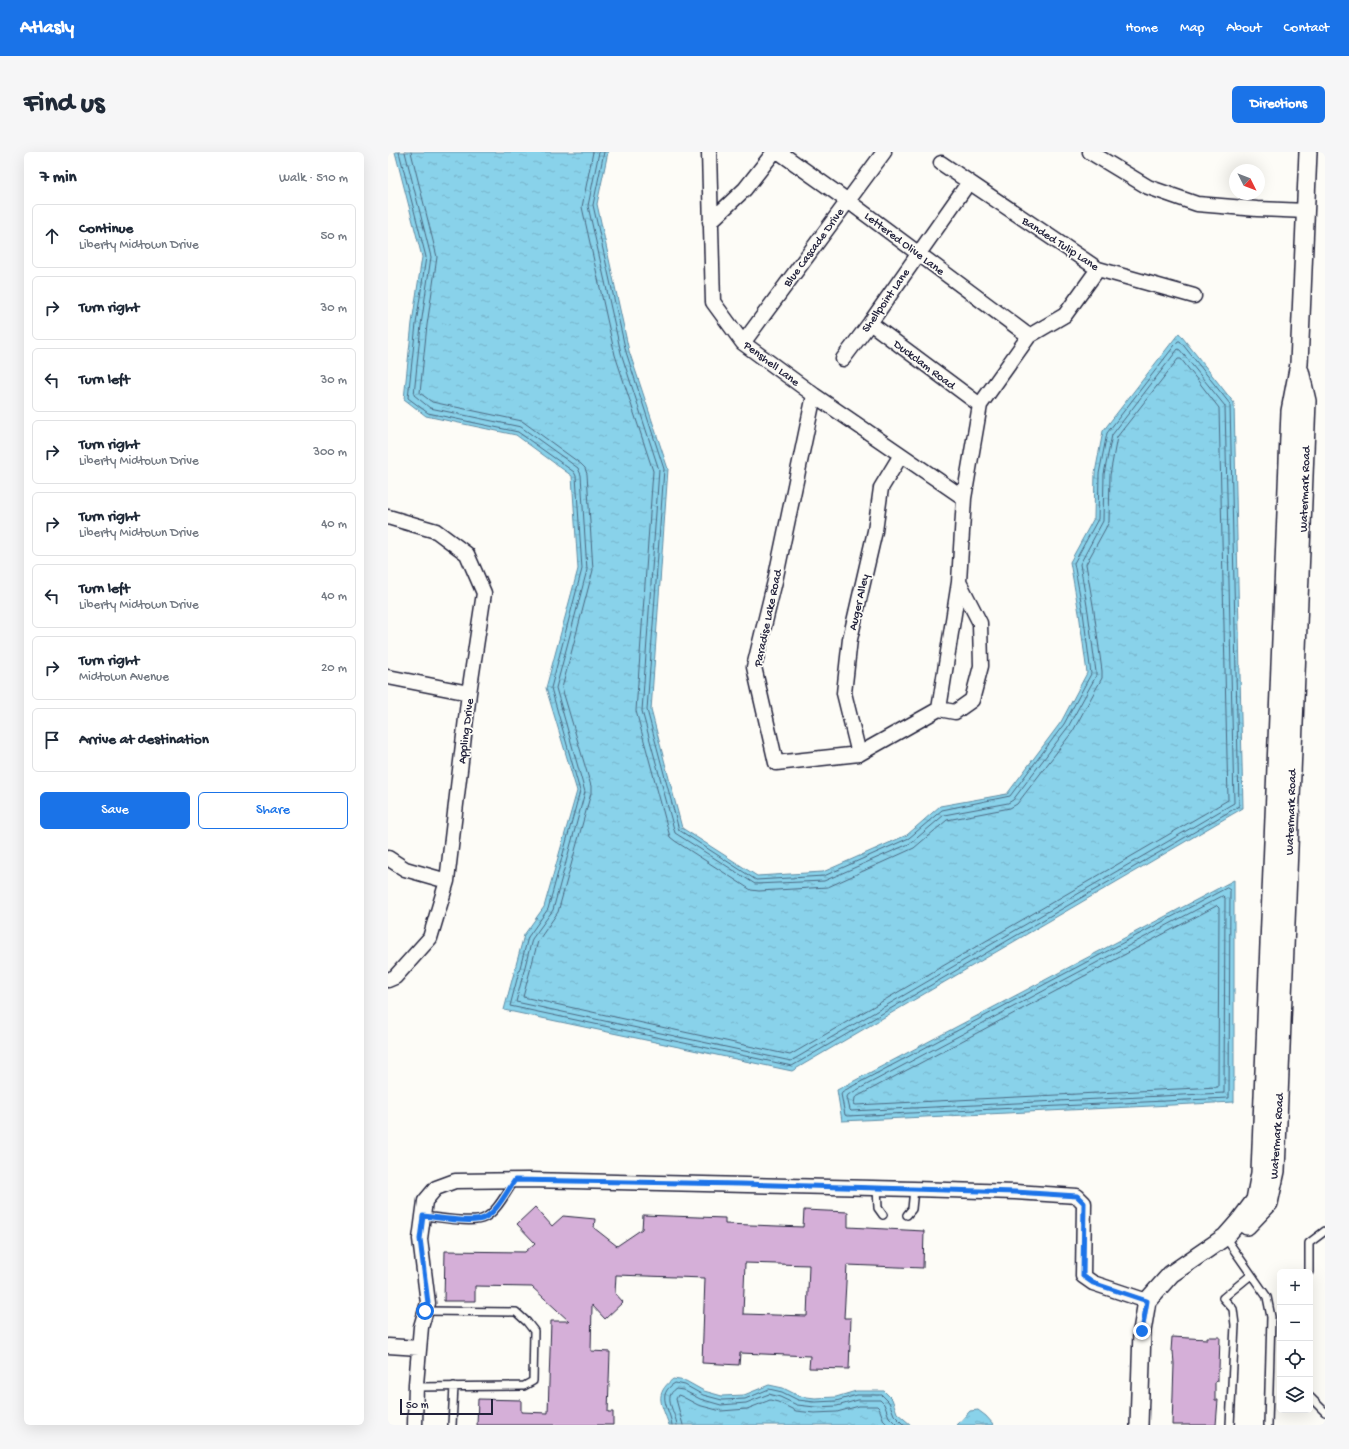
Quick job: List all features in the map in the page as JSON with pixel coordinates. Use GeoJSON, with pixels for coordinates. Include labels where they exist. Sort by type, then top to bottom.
{"type":"FeatureCollection","features":[{"type":"Feature","properties":{"kind":"street","name":"Penshell Lane"},"geometry":{"type":"LineString","coordinates":[[709,152],[713,302],[743,343],[814,395],[964,498]]}},
{"type":"Feature","properties":{"kind":"street"},"geometry":{"type":"LineString","coordinates":[[710,222],[745,189],[774,152]]}},
{"type":"Feature","properties":{"kind":"street","name":"Lettered Olive Lane"},"geometry":{"type":"LineString","coordinates":[[779,152],[848,201],[1029,336]]}},
{"type":"Feature","properties":{"kind":"street","name":"Blue Cascade Drive"},"geometry":{"type":"LineString","coordinates":[[743,343],[884,152]]}},
{"type":"Feature","properties":{"kind":"street"},"geometry":{"type":"LineString","coordinates":[[1090,152],[1148,187],[1197,204],[1306,211]]}},
{"type":"Feature","properties":{"kind":"street","name":"Watermark Road"},"geometry":{"type":"LineString","coordinates":[[1147,1301],[1171,1274],[1218,1242],[1240,1234],[1269,1203],[1276,1171],[1307,401],[1299,364],[1308,152]]}},
{"type":"Feature","properties":{"kind":"street","name":"Banded Tulip Lane"},"geometry":{"type":"LineString","coordinates":[[942,163],[1098,269],[1194,296]]}},
{"type":"Feature","properties":{"kind":"street","name":"Shellpoint Lane"},"geometry":{"type":"LineString","coordinates":[[843,359],[969,182]]}},
{"type":"Feature","properties":{"kind":"street"},"geometry":{"type":"LineString","coordinates":[[959,582],[980,622],[981,666],[972,700],[955,712],[939,709],[959,582],[964,498],[980,405],[1029,336],[1066,315],[1098,269]]}},
{"type":"Feature","properties":{"kind":"street","name":"Duckclam Road"},"geometry":{"type":"LineString","coordinates":[[870,323],[980,405]]}},
{"type":"Feature","properties":{"kind":"street","name":"Paradise Lake Road"},"geometry":{"type":"LineString","coordinates":[[814,395],[754,667],[776,763],[859,754],[939,709]]}},
{"type":"Feature","properties":{"kind":"street","name":"Auger Alley"},"geometry":{"type":"LineString","coordinates":[[859,754],[844,693],[850,639],[875,531],[882,488],[901,455]]}},
{"type":"Feature","properties":{"kind":"street","name":"Appling Drive"},"geometry":{"type":"LineString","coordinates":[[388,517],[436,531],[467,554],[484,593],[469,693],[446,881],[430,938],[395,977],[388,980]]}},
{"type":"Feature","properties":{"kind":"street"},"geometry":{"type":"LineString","coordinates":[[388,677],[469,693]]}},
{"type":"Feature","properties":{"kind":"street"},"geometry":{"type":"LineString","coordinates":[[388,858],[405,869],[446,881]]}},
{"type":"Feature","properties":{"kind":"street"},"geometry":{"type":"LineString","coordinates":[[415,1425],[416,1387],[421,1327],[428,1303],[420,1239],[425,1201],[436,1188],[455,1181],[515,1180],[732,1183],[1015,1192],[1077,1196],[1084,1203],[1083,1276],[1093,1283],[1147,1301],[1142,1331],[1139,1425]]}},
{"type":"Feature","properties":{"kind":"street"},"geometry":{"type":"LineString","coordinates":[[388,1346],[419,1348]]}},
{"type":"Feature","properties":{"kind":"lane"},"geometry":{"type":"LineString","coordinates":[[423,1216],[476,1221],[485,1218],[498,1206],[515,1180]]}},
{"type":"Feature","properties":{"kind":"lane"},"geometry":{"type":"LineString","coordinates":[[877,1188],[878,1208],[882,1215]]}},
{"type":"Feature","properties":{"kind":"lane"},"geometry":{"type":"LineString","coordinates":[[907,1215],[912,1209],[914,1189]]}},
{"type":"Feature","properties":{"kind":"lane"},"geometry":{"type":"LineString","coordinates":[[1309,1269],[1309,1243],[1325,1231]]}},
{"type":"Feature","properties":{"kind":"lane"},"geometry":{"type":"LineString","coordinates":[[1218,1242],[1251,1275],[1267,1298],[1271,1317],[1268,1425]]}},
{"type":"Feature","properties":{"kind":"lane"},"geometry":{"type":"LineString","coordinates":[[1230,1425],[1235,1326],[1233,1309],[1223,1298],[1251,1275]]}},
{"type":"Feature","properties":{"kind":"lane"},"geometry":{"type":"LineString","coordinates":[[416,1387],[524,1386],[533,1381],[534,1331],[516,1312],[425,1311]]}},
{"type":"Feature","properties":{"kind":"lane"},"geometry":{"type":"LineString","coordinates":[[452,1425],[454,1386]]}},
{"type":"Feature","properties":{"kind":"lane"},"geometry":{"type":"LineString","coordinates":[[1313,1400],[1325,1412]]}},
{"type":"Feature","properties":{"kind":"water"},"geometry":{"type":"Polygon","coordinates":[[[395,152],[608,152],[597,204],[629,351],[668,469],[651,710],[682,828],[757,876],[823,872],[907,835],[940,806],[1007,794],[1061,722],[1087,673],[1070,562],[1094,518],[1095,473],[1103,431],[1179,333],[1234,403],[1243,808],[792,1071],[504,1010],[524,935],[544,907],[577,791],[546,688],[578,569],[572,476],[516,435],[426,416],[404,399],[412,323],[422,257],[395,152]]]}},
{"type":"Feature","properties":{"kind":"water"},"geometry":{"type":"Polygon","coordinates":[[[1234,880],[1234,1102],[842,1121],[837,1090],[1234,880]]]}},
{"type":"Feature","properties":{"kind":"water"},"geometry":{"type":"Polygon","coordinates":[[[673,1379],[686,1381],[704,1391],[722,1396],[744,1395],[769,1385],[783,1388],[799,1396],[815,1398],[836,1397],[856,1391],[884,1391],[892,1399],[897,1413],[911,1425],[669,1425],[662,1405],[661,1395],[663,1390],[673,1379]]]}},
{"type":"Feature","properties":{"kind":"water"},"geometry":{"type":"Polygon","coordinates":[[[978,1410],[994,1425],[957,1425],[970,1411],[978,1410]]]}},
{"type":"Feature","properties":{"kind":"building"},"geometry":{"type":"Polygon","coordinates":[[[535,1207],[552,1226],[563,1216],[595,1219],[594,1228],[617,1246],[642,1229],[643,1215],[725,1218],[725,1224],[803,1227],[804,1210],[848,1212],[848,1227],[924,1231],[923,1268],[847,1265],[844,1318],[851,1318],[849,1369],[809,1368],[810,1356],[740,1353],[739,1365],[702,1363],[705,1278],[616,1275],[615,1293],[623,1302],[605,1319],[592,1305],[591,1351],[610,1352],[608,1412],[613,1412],[613,1425],[477,1425],[478,1399],[521,1400],[521,1412],[548,1413],[551,1321],[569,1321],[532,1287],[475,1286],[475,1301],[444,1301],[445,1251],[525,1252],[535,1243],[517,1224],[535,1207]],[[745,1263],[743,1314],[807,1316],[809,1265],[745,1263]]]}},
{"type":"Feature","properties":{"kind":"building"},"geometry":{"type":"Polygon","coordinates":[[[1172,1337],[1207,1339],[1207,1337],[1220,1337],[1218,1381],[1215,1382],[1215,1400],[1218,1400],[1216,1425],[1172,1425],[1174,1364],[1173,1351],[1171,1351],[1172,1337]]]}},
{"type":"Feature","properties":{"kind":"route"},"geometry":{"type":"LineString","coordinates":[[425,1311],[428,1303],[420,1239],[423,1216],[476,1221],[485,1218],[498,1206],[515,1180],[740,1184],[1015,1192],[1077,1196],[1084,1203],[1083,1276],[1093,1283],[1147,1301],[1142,1331]]}}]}
